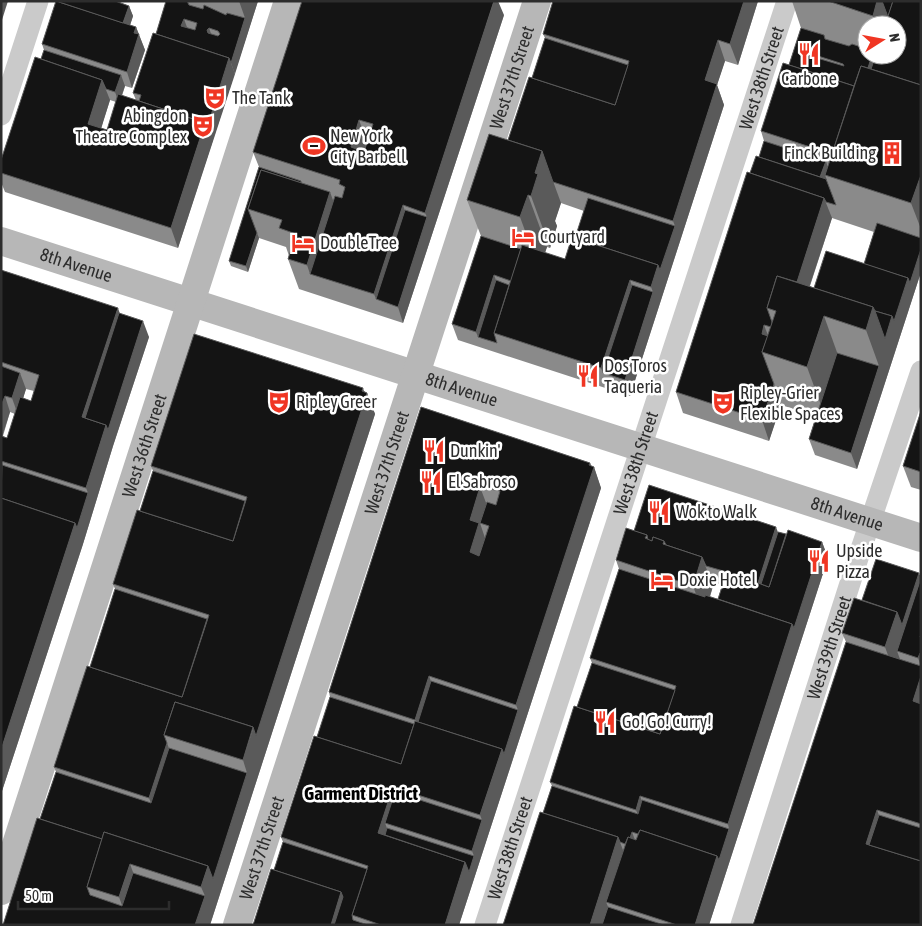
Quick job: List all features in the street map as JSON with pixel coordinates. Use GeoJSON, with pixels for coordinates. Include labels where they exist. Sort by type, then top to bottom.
{"type":"FeatureCollection","features":[{"type":"Feature","properties":{"kind":"main road","name":"West 36th Street"},"geometry":{"type":"LineString","coordinates":[[1,891],[288,1]]}},
{"type":"Feature","properties":{"kind":"main road","name":"West 37th Street"},"geometry":{"type":"LineString","coordinates":[[237,925],[537,1]]}},
{"type":"Feature","properties":{"kind":"main road","name":"8th Avenue"},"geometry":{"type":"LineString","coordinates":[[1,240],[921,538]]}},
{"type":"Feature","properties":{"kind":"street"},"geometry":{"type":"LineString","coordinates":[[1,115],[38,1]]}},
{"type":"Feature","properties":{"kind":"street","name":"West 38th Street"},"geometry":{"type":"LineString","coordinates":[[485,925],[787,1]]}},
{"type":"Feature","properties":{"kind":"street","name":"West 39th Street"},"geometry":{"type":"LineString","coordinates":[[741,925],[869,522],[921,371]]}},
{"type":"Feature","properties":{"kind":"building"},"geometry":{"type":"Polygon","coordinates":[[[56,1],[136,27],[134,33],[139,34],[127,72],[42,44],[56,1]]]}},
{"type":"Feature","properties":{"kind":"building"},"geometry":{"type":"Polygon","coordinates":[[[60,1],[115,1],[129,6],[123,23],[60,1]]]}},
{"type":"Feature","properties":{"kind":"building"},"geometry":{"type":"Polygon","coordinates":[[[166,1],[187,1],[189,5],[203,9],[204,5],[226,15],[227,13],[245,18],[231,63],[229,58],[156,34],[166,1]],[[184,19],[181,26],[195,30],[197,23],[184,19]],[[209,28],[207,30],[208,33],[218,36],[220,34],[218,31],[209,28]]]}},
{"type":"Feature","properties":{"kind":"building"},"geometry":{"type":"Polygon","coordinates":[[[302,1],[494,1],[425,213],[403,205],[374,294],[310,274],[335,196],[342,198],[345,187],[339,184],[340,180],[253,152],[302,1]],[[359,120],[351,147],[364,152],[373,124],[359,120]]]}},
{"type":"Feature","properties":{"kind":"building"},"geometry":{"type":"Polygon","coordinates":[[[553,1],[744,1],[730,44],[718,40],[705,80],[717,84],[673,221],[553,182],[542,151],[508,140],[529,77],[615,105],[629,61],[543,34],[553,1]]]}},
{"type":"Feature","properties":{"kind":"building"},"geometry":{"type":"Polygon","coordinates":[[[828,1],[877,1],[873,15],[828,1]]]}},
{"type":"Feature","properties":{"kind":"building"},"geometry":{"type":"Polygon","coordinates":[[[882,1],[893,1],[889,15],[882,1]]]}},
{"type":"Feature","properties":{"kind":"building"},"geometry":{"type":"Polygon","coordinates":[[[893,1],[921,1],[921,85],[871,69],[872,65],[907,65],[907,15],[888,15],[893,1]]]}},
{"type":"Feature","properties":{"kind":"building"},"geometry":{"type":"Polygon","coordinates":[[[801,28],[824,35],[825,39],[849,46],[852,44],[857,46],[857,65],[869,65],[868,68],[861,66],[854,86],[789,65],[801,28]],[[818,56],[817,58],[844,66],[843,64],[818,56]]]}},
{"type":"Feature","properties":{"kind":"building"},"geometry":{"type":"Polygon","coordinates":[[[153,33],[229,58],[207,128],[205,123],[139,101],[141,95],[133,93],[153,33]]]}},
{"type":"Feature","properties":{"kind":"building"},"geometry":{"type":"Polygon","coordinates":[[[545,38],[628,65],[615,105],[532,78],[545,38]]]}},
{"type":"Feature","properties":{"kind":"building"},"geometry":{"type":"Polygon","coordinates":[[[44,50],[121,75],[115,92],[106,89],[102,80],[41,59],[44,50]]]}},
{"type":"Feature","properties":{"kind":"building"},"geometry":{"type":"Polygon","coordinates":[[[35,57],[102,80],[88,124],[107,130],[118,94],[205,123],[171,228],[1,173],[1,160],[35,57]]]}},
{"type":"Feature","properties":{"kind":"building"},"geometry":{"type":"Polygon","coordinates":[[[783,63],[854,86],[832,154],[761,131],[783,63]]]}},
{"type":"Feature","properties":{"kind":"building"},"geometry":{"type":"Polygon","coordinates":[[[861,66],[921,85],[921,175],[911,203],[825,175],[861,66]]]}},
{"type":"Feature","properties":{"kind":"building"},"geometry":{"type":"Polygon","coordinates":[[[489,134],[542,151],[535,173],[538,174],[531,196],[528,195],[520,217],[467,200],[489,134]]]}},
{"type":"Feature","properties":{"kind":"building"},"geometry":{"type":"Polygon","coordinates":[[[764,141],[826,161],[820,177],[759,157],[764,141]]]}},
{"type":"Feature","properties":{"kind":"building"},"geometry":{"type":"Polygon","coordinates":[[[756,156],[826,179],[836,205],[826,202],[824,198],[750,173],[756,156]]]}},
{"type":"Feature","properties":{"kind":"building"},"geometry":{"type":"Polygon","coordinates":[[[259,167],[301,181],[301,183],[261,170],[248,209],[257,233],[246,266],[229,261],[259,167]]]}},
{"type":"Feature","properties":{"kind":"building"},"geometry":{"type":"Polygon","coordinates":[[[261,170],[330,192],[307,265],[288,259],[296,234],[279,228],[282,220],[248,209],[261,170]]]}},
{"type":"Feature","properties":{"kind":"building"},"geometry":{"type":"Polygon","coordinates":[[[747,172],[824,198],[797,282],[777,276],[767,308],[772,322],[771,327],[764,325],[762,334],[768,336],[762,352],[774,384],[762,420],[676,392],[747,172]]]}},
{"type":"Feature","properties":{"kind":"building"},"geometry":{"type":"Polygon","coordinates":[[[588,198],[675,226],[660,270],[658,265],[575,238],[588,198]]]}},
{"type":"Feature","properties":{"kind":"building"},"geometry":{"type":"Polygon","coordinates":[[[405,210],[427,217],[398,307],[376,299],[405,210]]]}},
{"type":"Feature","properties":{"kind":"building"},"geometry":{"type":"Polygon","coordinates":[[[877,223],[921,238],[921,249],[910,283],[908,278],[864,264],[877,223]]]}},
{"type":"Feature","properties":{"kind":"building"},"geometry":{"type":"Polygon","coordinates":[[[481,236],[521,249],[511,281],[494,275],[476,332],[452,324],[481,236]]]}},
{"type":"Feature","properties":{"kind":"building"},"geometry":{"type":"Polygon","coordinates":[[[572,237],[658,265],[651,287],[630,280],[601,368],[494,333],[522,245],[565,259],[572,237]]]}},
{"type":"Feature","properties":{"kind":"building"},"geometry":{"type":"Polygon","coordinates":[[[826,251],[908,278],[894,321],[892,316],[875,311],[873,307],[814,288],[826,251]]]}},
{"type":"Feature","properties":{"kind":"building"},"geometry":{"type":"Polygon","coordinates":[[[1,270],[118,308],[82,417],[106,425],[86,488],[1,461],[1,436],[7,438],[20,397],[31,401],[39,375],[1,362],[1,270]]]}},
{"type":"Feature","properties":{"kind":"building"},"geometry":{"type":"Polygon","coordinates":[[[777,276],[873,307],[866,330],[824,316],[807,367],[762,352],[776,311],[767,308],[777,276]]]}},
{"type":"Feature","properties":{"kind":"building"},"geometry":{"type":"Polygon","coordinates":[[[496,280],[509,285],[494,333],[497,343],[478,337],[496,280]]]}},
{"type":"Feature","properties":{"kind":"building"},"geometry":{"type":"Polygon","coordinates":[[[632,285],[653,292],[625,380],[603,373],[632,285]]]}},
{"type":"Feature","properties":{"kind":"building"},"geometry":{"type":"Polygon","coordinates":[[[875,311],[892,316],[885,339],[875,311]]]}},
{"type":"Feature","properties":{"kind":"building"},"geometry":{"type":"Polygon","coordinates":[[[119,313],[143,321],[108,430],[106,425],[85,418],[119,313]]]}},
{"type":"Feature","properties":{"kind":"building"},"geometry":{"type":"Polygon","coordinates":[[[194,334],[363,388],[362,391],[367,393],[256,736],[253,727],[175,702],[164,735],[167,743],[149,798],[54,767],[87,666],[182,697],[209,615],[113,584],[137,510],[233,541],[247,497],[151,466],[194,334]]]}},
{"type":"Feature","properties":{"kind":"building"},"geometry":{"type":"Polygon","coordinates":[[[837,353],[879,366],[851,453],[809,439],[837,353]]]}},
{"type":"Feature","properties":{"kind":"building"},"geometry":{"type":"Polygon","coordinates":[[[1,366],[20,373],[12,398],[5,396],[1,406],[1,366]]]}},
{"type":"Feature","properties":{"kind":"building"},"geometry":{"type":"Polygon","coordinates":[[[421,407],[590,463],[589,465],[594,467],[516,705],[429,676],[415,720],[329,692],[421,407]],[[480,487],[470,520],[479,523],[470,552],[479,556],[489,526],[480,523],[487,502],[496,505],[500,491],[480,487]]]}},
{"type":"Feature","properties":{"kind":"building"},"geometry":{"type":"Polygon","coordinates":[[[921,411],[921,472],[903,466],[921,411]]]}},
{"type":"Feature","properties":{"kind":"building"},"geometry":{"type":"Polygon","coordinates":[[[2,465],[88,493],[77,528],[75,523],[1,498],[2,465]]]}},
{"type":"Feature","properties":{"kind":"building"},"geometry":{"type":"Polygon","coordinates":[[[153,471],[245,501],[233,541],[140,511],[153,471]]]}},
{"type":"Feature","properties":{"kind":"building"},"geometry":{"type":"Polygon","coordinates":[[[649,485],[776,527],[758,583],[769,587],[788,530],[822,542],[794,628],[792,624],[718,599],[727,572],[706,566],[702,557],[666,545],[664,541],[653,537],[652,541],[648,540],[647,535],[634,531],[649,485]]]}},
{"type":"Feature","properties":{"kind":"building"},"geometry":{"type":"Polygon","coordinates":[[[1,498],[75,523],[1,750],[1,498]]]}},
{"type":"Feature","properties":{"kind":"building"},"geometry":{"type":"Polygon","coordinates":[[[626,528],[647,535],[645,538],[652,541],[653,537],[664,541],[663,544],[702,557],[693,586],[616,560],[626,528]]]}},
{"type":"Feature","properties":{"kind":"building"},"geometry":{"type":"Polygon","coordinates":[[[778,532],[786,534],[769,587],[761,584],[778,532]]]}},
{"type":"Feature","properties":{"kind":"building"},"geometry":{"type":"Polygon","coordinates":[[[876,559],[919,573],[902,625],[897,612],[862,600],[876,559]]]}},
{"type":"Feature","properties":{"kind":"building"},"geometry":{"type":"Polygon","coordinates":[[[619,569],[792,624],[728,824],[640,796],[636,810],[550,782],[574,706],[660,734],[676,686],[590,658],[619,569]]]}},
{"type":"Feature","properties":{"kind":"building"},"geometry":{"type":"Polygon","coordinates":[[[921,578],[921,654],[918,658],[897,651],[921,578]]]}},
{"type":"Feature","properties":{"kind":"building"},"geometry":{"type":"Polygon","coordinates":[[[115,589],[207,619],[182,697],[90,667],[115,589]]]}},
{"type":"Feature","properties":{"kind":"building"},"geometry":{"type":"Polygon","coordinates":[[[854,598],[897,612],[885,647],[842,633],[854,598]]]}},
{"type":"Feature","properties":{"kind":"building"},"geometry":{"type":"Polygon","coordinates":[[[846,642],[921,666],[921,676],[913,701],[921,704],[921,824],[877,810],[866,844],[921,861],[921,925],[753,925],[846,642]]]}},
{"type":"Feature","properties":{"kind":"building"},"geometry":{"type":"Polygon","coordinates":[[[592,663],[675,690],[660,734],[577,707],[592,663]]]}},
{"type":"Feature","properties":{"kind":"building"},"geometry":{"type":"Polygon","coordinates":[[[431,681],[518,710],[504,754],[502,749],[418,722],[431,681]]]}},
{"type":"Feature","properties":{"kind":"building"},"geometry":{"type":"Polygon","coordinates":[[[330,697],[414,724],[401,764],[317,737],[330,697]]]}},
{"type":"Feature","properties":{"kind":"building"},"geometry":{"type":"Polygon","coordinates":[[[175,702],[253,727],[243,760],[164,735],[175,702]]]}},
{"type":"Feature","properties":{"kind":"building"},"geometry":{"type":"Polygon","coordinates":[[[415,721],[502,749],[480,815],[393,787],[378,833],[465,862],[445,925],[381,925],[352,915],[368,866],[281,837],[314,736],[401,764],[415,721]]]}},
{"type":"Feature","properties":{"kind":"building"},"geometry":{"type":"Polygon","coordinates":[[[169,748],[247,773],[213,879],[208,866],[104,832],[102,839],[40,819],[56,772],[151,803],[169,748]]]}},
{"type":"Feature","properties":{"kind":"building"},"geometry":{"type":"Polygon","coordinates":[[[552,786],[638,814],[642,800],[729,829],[719,860],[717,856],[640,830],[638,834],[632,832],[625,844],[620,842],[618,837],[543,813],[552,786]]]}},
{"type":"Feature","properties":{"kind":"building"},"geometry":{"type":"Polygon","coordinates":[[[395,792],[482,820],[472,851],[385,823],[395,792]]]}},
{"type":"Feature","properties":{"kind":"building"},"geometry":{"type":"Polygon","coordinates":[[[540,812],[618,837],[590,925],[503,925],[540,812]]]}},
{"type":"Feature","properties":{"kind":"building"},"geometry":{"type":"Polygon","coordinates":[[[879,815],[921,828],[921,861],[869,845],[879,815]]]}},
{"type":"Feature","properties":{"kind":"building"},"geometry":{"type":"Polygon","coordinates":[[[37,818],[102,839],[87,887],[90,895],[122,906],[133,873],[205,896],[195,925],[3,925],[37,818]]]}},
{"type":"Feature","properties":{"kind":"building"},"geometry":{"type":"Polygon","coordinates":[[[387,828],[474,856],[469,872],[465,862],[385,835],[387,828]]]}},
{"type":"Feature","properties":{"kind":"building"},"geometry":{"type":"Polygon","coordinates":[[[640,830],[717,856],[695,925],[677,925],[606,902],[628,837],[636,840],[640,830]]]}},
{"type":"Feature","properties":{"kind":"building"},"geometry":{"type":"Polygon","coordinates":[[[104,832],[208,866],[201,887],[130,864],[119,897],[87,887],[104,832]]]}},
{"type":"Feature","properties":{"kind":"building"},"geometry":{"type":"Polygon","coordinates":[[[283,842],[367,869],[352,915],[353,920],[368,925],[334,925],[343,897],[341,892],[274,870],[283,842]]]}},
{"type":"Feature","properties":{"kind":"building"},"geometry":{"type":"Polygon","coordinates":[[[271,869],[341,892],[331,925],[253,925],[271,869]]]}},
{"type":"Feature","properties":{"kind":"building"},"geometry":{"type":"Polygon","coordinates":[[[608,907],[664,925],[602,925],[608,907]]]}},
{"type":"Feature","properties":{"kind":"place","name":"Carbone"},"geometry":{"type":"Point","coordinates":[809,54]}},
{"type":"Feature","properties":{"kind":"place","name":"The Tank"},"geometry":{"type":"Point","coordinates":[215,98]}},
{"type":"Feature","properties":{"kind":"place","name":"Abingdon Theatre Complex"},"geometry":{"type":"Point","coordinates":[203,126]}},
{"type":"Feature","properties":{"kind":"place","name":"New York City Barbell"},"geometry":{"type":"Point","coordinates":[314,146]}},
{"type":"Feature","properties":{"kind":"place","name":"Finck Building"},"geometry":{"type":"Point","coordinates":[892,153]}},
{"type":"Feature","properties":{"kind":"place","name":"Courtyard"},"geometry":{"type":"Point","coordinates":[523,237]}},
{"type":"Feature","properties":{"kind":"place","name":"DoubleTree"},"geometry":{"type":"Point","coordinates":[303,243]}},
{"type":"Feature","properties":{"kind":"place","name":"Dos Toros Taqueria"},"geometry":{"type":"Point","coordinates":[588,376]}},
{"type":"Feature","properties":{"kind":"place","name":"Ripley Greer"},"geometry":{"type":"Point","coordinates":[279,402]}},
{"type":"Feature","properties":{"kind":"place","name":"Ripley-Grier Flexible Spaces"},"geometry":{"type":"Point","coordinates":[723,403]}},
{"type":"Feature","properties":{"kind":"place","name":"Dunkin'"},"geometry":{"type":"Point","coordinates":[434,451]}},
{"type":"Feature","properties":{"kind":"place","name":"El Sabroso"},"geometry":{"type":"Point","coordinates":[431,482]}},
{"type":"Feature","properties":{"kind":"place","name":"Wok to Walk"},"geometry":{"type":"Point","coordinates":[659,512]}},
{"type":"Feature","properties":{"kind":"place","name":"Upside Pizza"},"geometry":{"type":"Point","coordinates":[819,561]}},
{"type":"Feature","properties":{"kind":"place","name":"Doxie Hotel"},"geometry":{"type":"Point","coordinates":[662,580]}},
{"type":"Feature","properties":{"kind":"place","name":"Go! Go! Curry!"},"geometry":{"type":"Point","coordinates":[605,722]}},
{"type":"Feature","properties":{"kind":"district","name":"Garment District"},"geometry":{"type":"Point","coordinates":[361,793]}}]}
